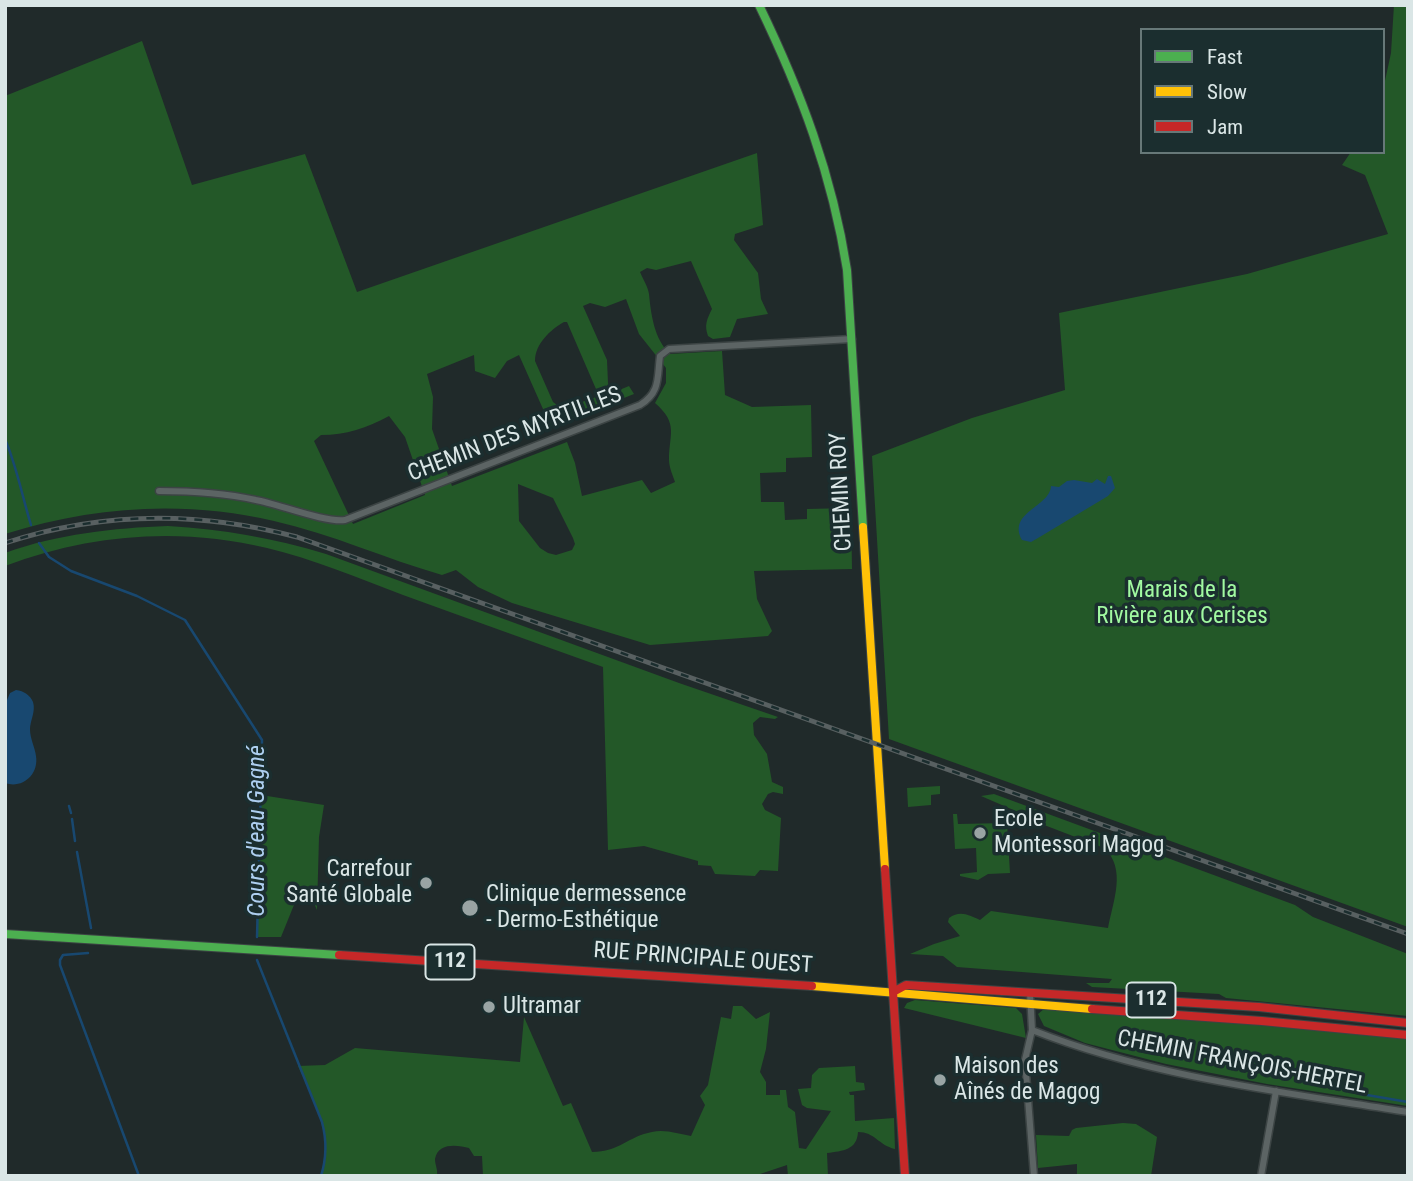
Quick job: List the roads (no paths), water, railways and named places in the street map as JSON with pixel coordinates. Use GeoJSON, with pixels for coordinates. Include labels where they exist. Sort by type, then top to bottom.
{"type":"FeatureCollection","features":[{"type":"Feature","properties":{"kind":"main road","name":"CHEMIN ROY"},"geometry":{"type":"LineString","coordinates":[[760,5],[802,95],[825,160],[845,250],[905,1176]]}},
{"type":"Feature","properties":{"kind":"main road","name":"RUE PRINCIPALE OUEST"},"geometry":{"type":"LineString","coordinates":[[5,934],[895,990],[907,995],[1262,1021],[1408,1035]]}},
{"type":"Feature","properties":{"kind":"main road","name":"RUE PRINCIPALE OUEST"},"geometry":{"type":"LineString","coordinates":[[895,990],[906,985],[1259,1007],[1408,1023]]}},
{"type":"Feature","properties":{"kind":"street","name":"CHEMIN DES MYRTILLES"},"geometry":{"type":"LineString","coordinates":[[159,491],[229,495],[280,505],[330,520],[345,520],[640,405],[656,389],[660,356],[669,349],[852,339]]}},
{"type":"Feature","properties":{"kind":"street"},"geometry":{"type":"LineString","coordinates":[[1030,993],[1032,1030],[1025,1060],[1034,1176]]}},
{"type":"Feature","properties":{"kind":"street","name":"CHEMIN FRANÇOIS-HERTEL"},"geometry":{"type":"LineString","coordinates":[[1032,1030],[1149,1066],[1276,1091],[1408,1112]]}},
{"type":"Feature","properties":{"kind":"street"},"geometry":{"type":"LineString","coordinates":[[1261,1176],[1276,1091]]}},
{"type":"Feature","properties":{"kind":"water"},"geometry":{"type":"Polygon","coordinates":[[[1108,476],[1111,476],[1115,488],[1108,496],[1031,542],[1022,540],[1020,523],[1024,516],[1044,499],[1051,486],[1059,487],[1074,480],[1092,483],[1097,479],[1105,484],[1108,476]]]}},
{"type":"Feature","properties":{"kind":"water"},"geometry":{"type":"Polygon","coordinates":[[[22,691],[33,702],[30,729],[36,763],[28,779],[11,784],[5,783],[5,705],[10,693],[22,691]]]}},
{"type":"Feature","properties":{"kind":"waterway","name":"Cours d'eau Gagné"},"geometry":{"type":"LineString","coordinates":[[5,439],[31,525]]}},
{"type":"Feature","properties":{"kind":"waterway","name":"Cours d'eau Gagné"},"geometry":{"type":"LineString","coordinates":[[39,543],[49,557],[71,571],[137,596],[185,620],[262,740],[257,937]]}},
{"type":"Feature","properties":{"kind":"waterway"},"geometry":{"type":"LineString","coordinates":[[69,806],[71,813]]}},
{"type":"Feature","properties":{"kind":"waterway"},"geometry":{"type":"LineString","coordinates":[[72,819],[75,841]]}},
{"type":"Feature","properties":{"kind":"waterway"},"geometry":{"type":"LineString","coordinates":[[77,852],[91,928]]}},
{"type":"Feature","properties":{"kind":"waterway"},"geometry":{"type":"LineString","coordinates":[[88,953],[63,955],[60,965],[139,1176]]}},
{"type":"Feature","properties":{"kind":"waterway","name":"Cours d'eau Gagné"},"geometry":{"type":"LineString","coordinates":[[257,960],[322,1122],[326,1149],[321,1176]]}},
{"type":"Feature","properties":{"kind":"waterway"},"geometry":{"type":"LineString","coordinates":[[1361,1094],[1408,1102]]}},
{"type":"Feature","properties":{"kind":"railway"},"geometry":{"type":"LineString","coordinates":[[5,543],[78,525],[151,518],[224,522],[297,537],[1408,934]]}},
{"type":"Feature","properties":{"kind":"place","name":"Ecole Montessori Magog"},"geometry":{"type":"Point","coordinates":[980,833]}},
{"type":"Feature","properties":{"kind":"place","name":"Carrefour Santé Globale"},"geometry":{"type":"Point","coordinates":[426,883]}},
{"type":"Feature","properties":{"kind":"place","name":"Clinique dermessence - Dermo-Esthétique"},"geometry":{"type":"Point","coordinates":[470,908]}},
{"type":"Feature","properties":{"kind":"place","name":"Ultramar"},"geometry":{"type":"Point","coordinates":[489,1007]}},
{"type":"Feature","properties":{"kind":"place","name":"Maison des Aînés de Magog"},"geometry":{"type":"Point","coordinates":[940,1080]}},
{"type":"Feature","properties":{"kind":"park label","name":"Marais de la Rivière aux Cerises"},"geometry":{"type":"Point","coordinates":[1182,604]}}]}
